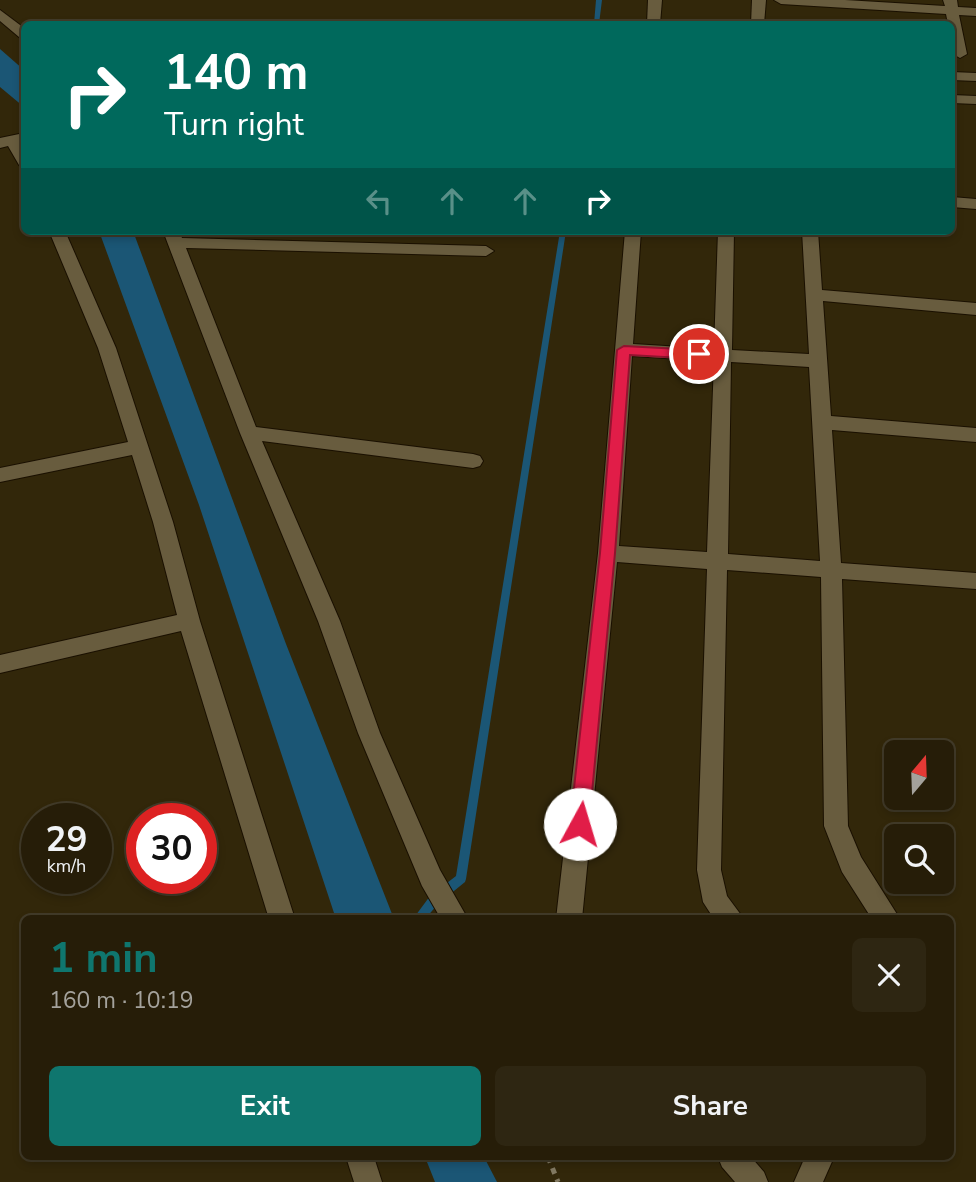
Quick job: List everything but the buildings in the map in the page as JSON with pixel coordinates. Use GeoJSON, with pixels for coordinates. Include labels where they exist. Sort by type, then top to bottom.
{"type":"FeatureCollection","features":[{"type":"Feature","properties":{"kind":"street"},"geometry":{"type":"LineString","coordinates":[[654,21],[655,0]]}},
{"type":"Feature","properties":{"kind":"street"},"geometry":{"type":"LineString","coordinates":[[758,0],[758,21]]}},
{"type":"Feature","properties":{"kind":"street"},"geometry":{"type":"LineString","coordinates":[[781,0],[951,5],[976,12]]}},
{"type":"Feature","properties":{"kind":"street"},"geometry":{"type":"LineString","coordinates":[[0,13],[21,31]]}},
{"type":"Feature","properties":{"kind":"street"},"geometry":{"type":"LineString","coordinates":[[956,54],[976,55]]}},
{"type":"Feature","properties":{"kind":"street"},"geometry":{"type":"LineString","coordinates":[[955,76],[976,77]]}},
{"type":"Feature","properties":{"kind":"street"},"geometry":{"type":"LineString","coordinates":[[955,99],[974,100],[976,118]]}},
{"type":"Feature","properties":{"kind":"street"},"geometry":{"type":"LineString","coordinates":[[12,140],[21,156]]}},
{"type":"Feature","properties":{"kind":"street"},"geometry":{"type":"LineString","coordinates":[[955,202],[976,204]]}},
{"type":"Feature","properties":{"kind":"street"},"geometry":{"type":"LineString","coordinates":[[59,235],[107,348],[163,522],[189,621],[281,915]]}},
{"type":"Feature","properties":{"kind":"street"},"geometry":{"type":"LineString","coordinates":[[569,915],[607,553],[633,235]]}},
{"type":"Feature","properties":{"kind":"street"},"geometry":{"type":"LineString","coordinates":[[726,235],[709,870],[716,902],[727,915]]}},
{"type":"Feature","properties":{"kind":"street"},"geometry":{"type":"LineString","coordinates":[[810,235],[831,569],[836,826],[850,864],[884,915]]}},
{"type":"Feature","properties":{"kind":"street"},"geometry":{"type":"LineString","coordinates":[[453,915],[431,878],[369,733],[329,621],[249,433],[174,237],[486,251]]}},
{"type":"Feature","properties":{"kind":"street"},"geometry":{"type":"LineString","coordinates":[[814,295],[976,309]]}},
{"type":"Feature","properties":{"kind":"street"},"geometry":{"type":"LineString","coordinates":[[624,350],[818,361]]}},
{"type":"Feature","properties":{"kind":"street"},"geometry":{"type":"LineString","coordinates":[[821,422],[976,435]]}},
{"type":"Feature","properties":{"kind":"street"},"geometry":{"type":"LineString","coordinates":[[249,433],[473,461]]}},
{"type":"Feature","properties":{"kind":"street"},"geometry":{"type":"LineString","coordinates":[[0,475],[139,447]]}},
{"type":"Feature","properties":{"kind":"street"},"geometry":{"type":"LineString","coordinates":[[607,553],[976,581]]}},
{"type":"Feature","properties":{"kind":"street"},"geometry":{"type":"LineString","coordinates":[[0,664],[189,621]]}},
{"type":"Feature","properties":{"kind":"street"},"geometry":{"type":"LineString","coordinates":[[361,1160],[368,1182]]}},
{"type":"Feature","properties":{"kind":"street"},"geometry":{"type":"LineString","coordinates":[[735,1160],[754,1182]]}},
{"type":"Feature","properties":{"kind":"street"},"geometry":{"type":"LineString","coordinates":[[808,1182],[819,1160]]}},
{"type":"Feature","properties":{"kind":"path"},"geometry":{"type":"LineString","coordinates":[[549,1160],[558,1182]]}},
{"type":"Feature","properties":{"kind":"water"},"geometry":{"type":"Polygon","coordinates":[[[0,49],[21,67],[21,104],[0,87],[0,49]]]}},
{"type":"Feature","properties":{"kind":"water"},"geometry":{"type":"Polygon","coordinates":[[[100,235],[134,235],[286,644],[392,915],[335,915],[199,505],[100,235]]]}},
{"type":"Feature","properties":{"kind":"water"},"geometry":{"type":"Polygon","coordinates":[[[426,1160],[486,1160],[497,1182],[435,1182],[426,1160]]]}},
{"type":"Feature","properties":{"kind":"waterway"},"geometry":{"type":"LineString","coordinates":[[596,21],[599,0]]}},
{"type":"Feature","properties":{"kind":"waterway"},"geometry":{"type":"LineString","coordinates":[[421,915],[434,900],[461,879],[562,235]]}},
{"type":"Feature","properties":{"kind":"route"},"geometry":{"type":"LineString","coordinates":[[580,824],[624,350],[699,354]]}}]}
